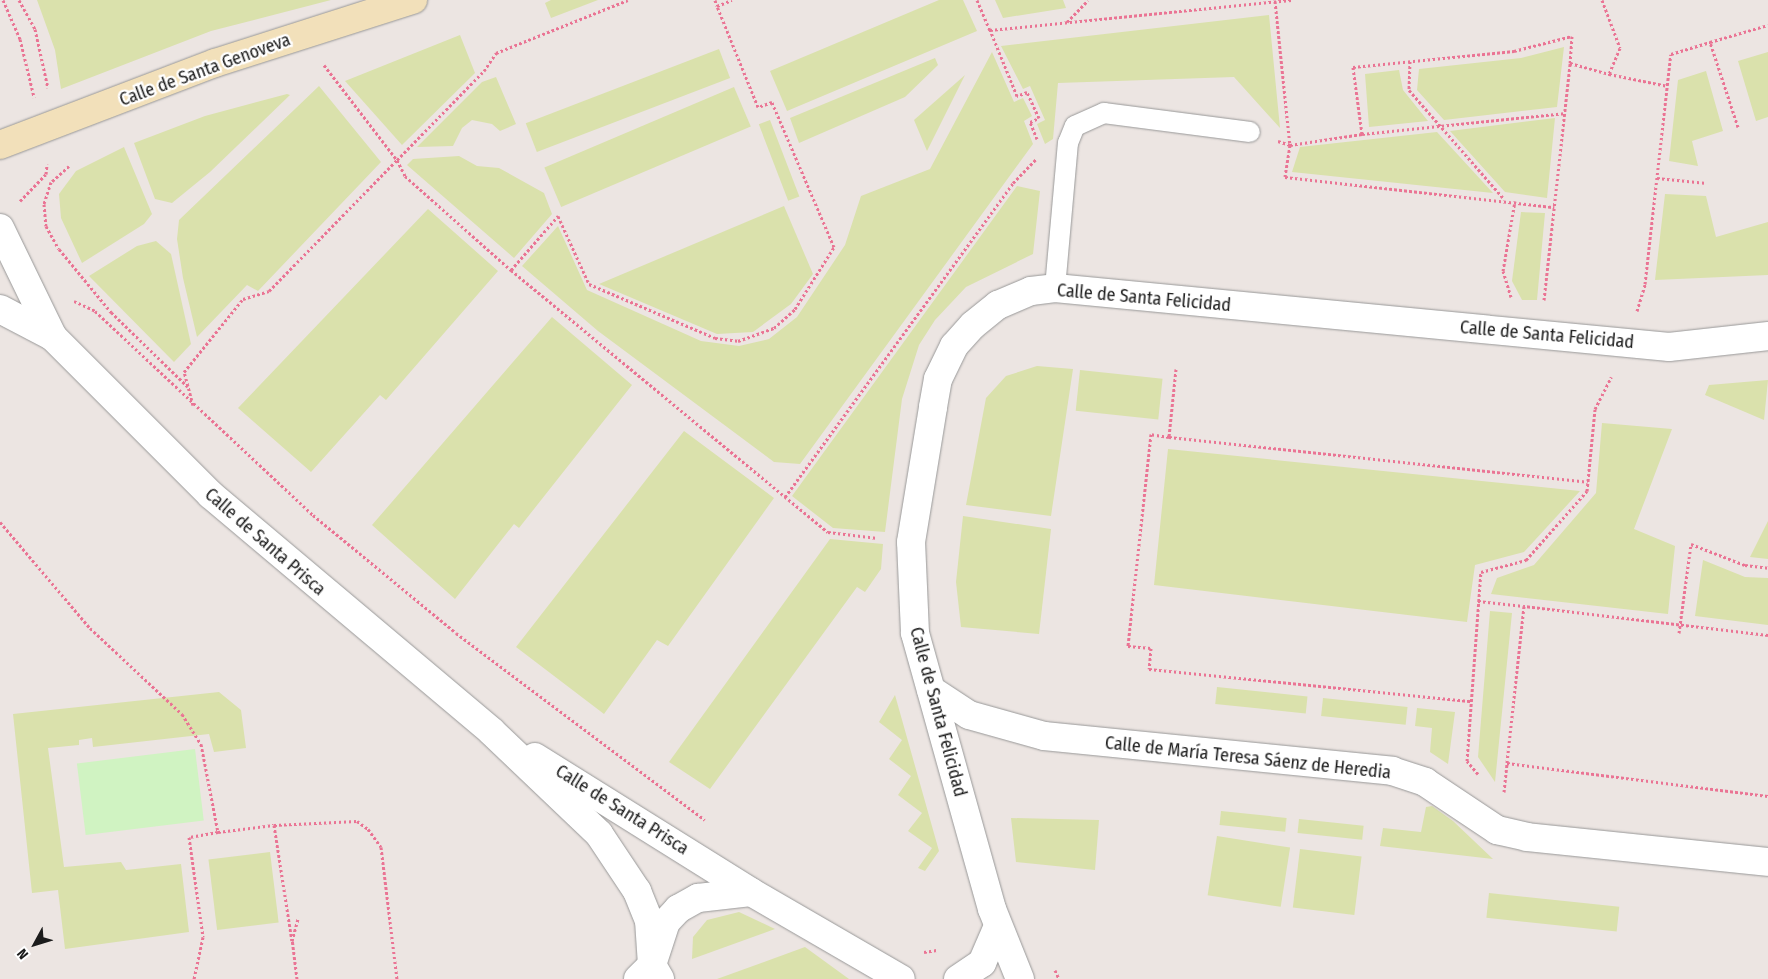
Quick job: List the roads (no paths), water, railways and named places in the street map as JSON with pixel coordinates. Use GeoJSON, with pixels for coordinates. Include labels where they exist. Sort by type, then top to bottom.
{"type":"FeatureCollection","features":[{"type":"Feature","properties":{"kind":"street","name":"Calle de Santa Genoveva"},"geometry":{"type":"LineString","coordinates":[[0,145],[300,35],[413,0]]}},
{"type":"Feature","properties":{"kind":"street","name":"Calle de Santa Prisca"},"geometry":{"type":"LineString","coordinates":[[9,219],[52,337]]}},
{"type":"Feature","properties":{"kind":"street","name":"Calle de Santa Felicidad"},"geometry":{"type":"LineString","coordinates":[[1020,979],[998,926],[915,633],[911,542],[938,379],[954,346],[998,305],[1031,291],[1055,288],[1669,347],[1768,336]]}},
{"type":"Feature","properties":{"kind":"street","name":"Calle de Santa Prisca"},"geometry":{"type":"LineString","coordinates":[[0,309],[52,337],[211,495],[492,731],[599,834],[618,860],[649,920],[650,974]]}},
{"type":"Feature","properties":{"kind":"street","name":"Calle de María Teresa Sáenz de Heredia"},"geometry":{"type":"LineString","coordinates":[[931,690],[969,715],[1044,736],[1392,771],[1425,782],[1497,830],[1527,837],[1768,862]]}},
{"type":"Feature","properties":{"kind":"street","name":"Calle de Santa Prisca"},"geometry":{"type":"LineString","coordinates":[[492,731],[751,892],[901,979]]}},
{"type":"Feature","properties":{"kind":"street","name":"Calle de Santa Prisca"},"geometry":{"type":"LineString","coordinates":[[650,974],[666,922],[678,909],[698,898],[751,892]]}},
{"type":"Feature","properties":{"kind":"street","name":"Calle de Santa Felicidad"},"geometry":{"type":"LineString","coordinates":[[998,926],[1006,979]]}},
{"type":"Feature","properties":{"kind":"street"},"geometry":{"type":"LineString","coordinates":[[958,979],[982,963],[998,926]]}},
{"type":"Feature","properties":{"kind":"lane"},"geometry":{"type":"LineString","coordinates":[[1055,288],[1068,143],[1075,126],[1104,113],[1250,132]]}}]}
